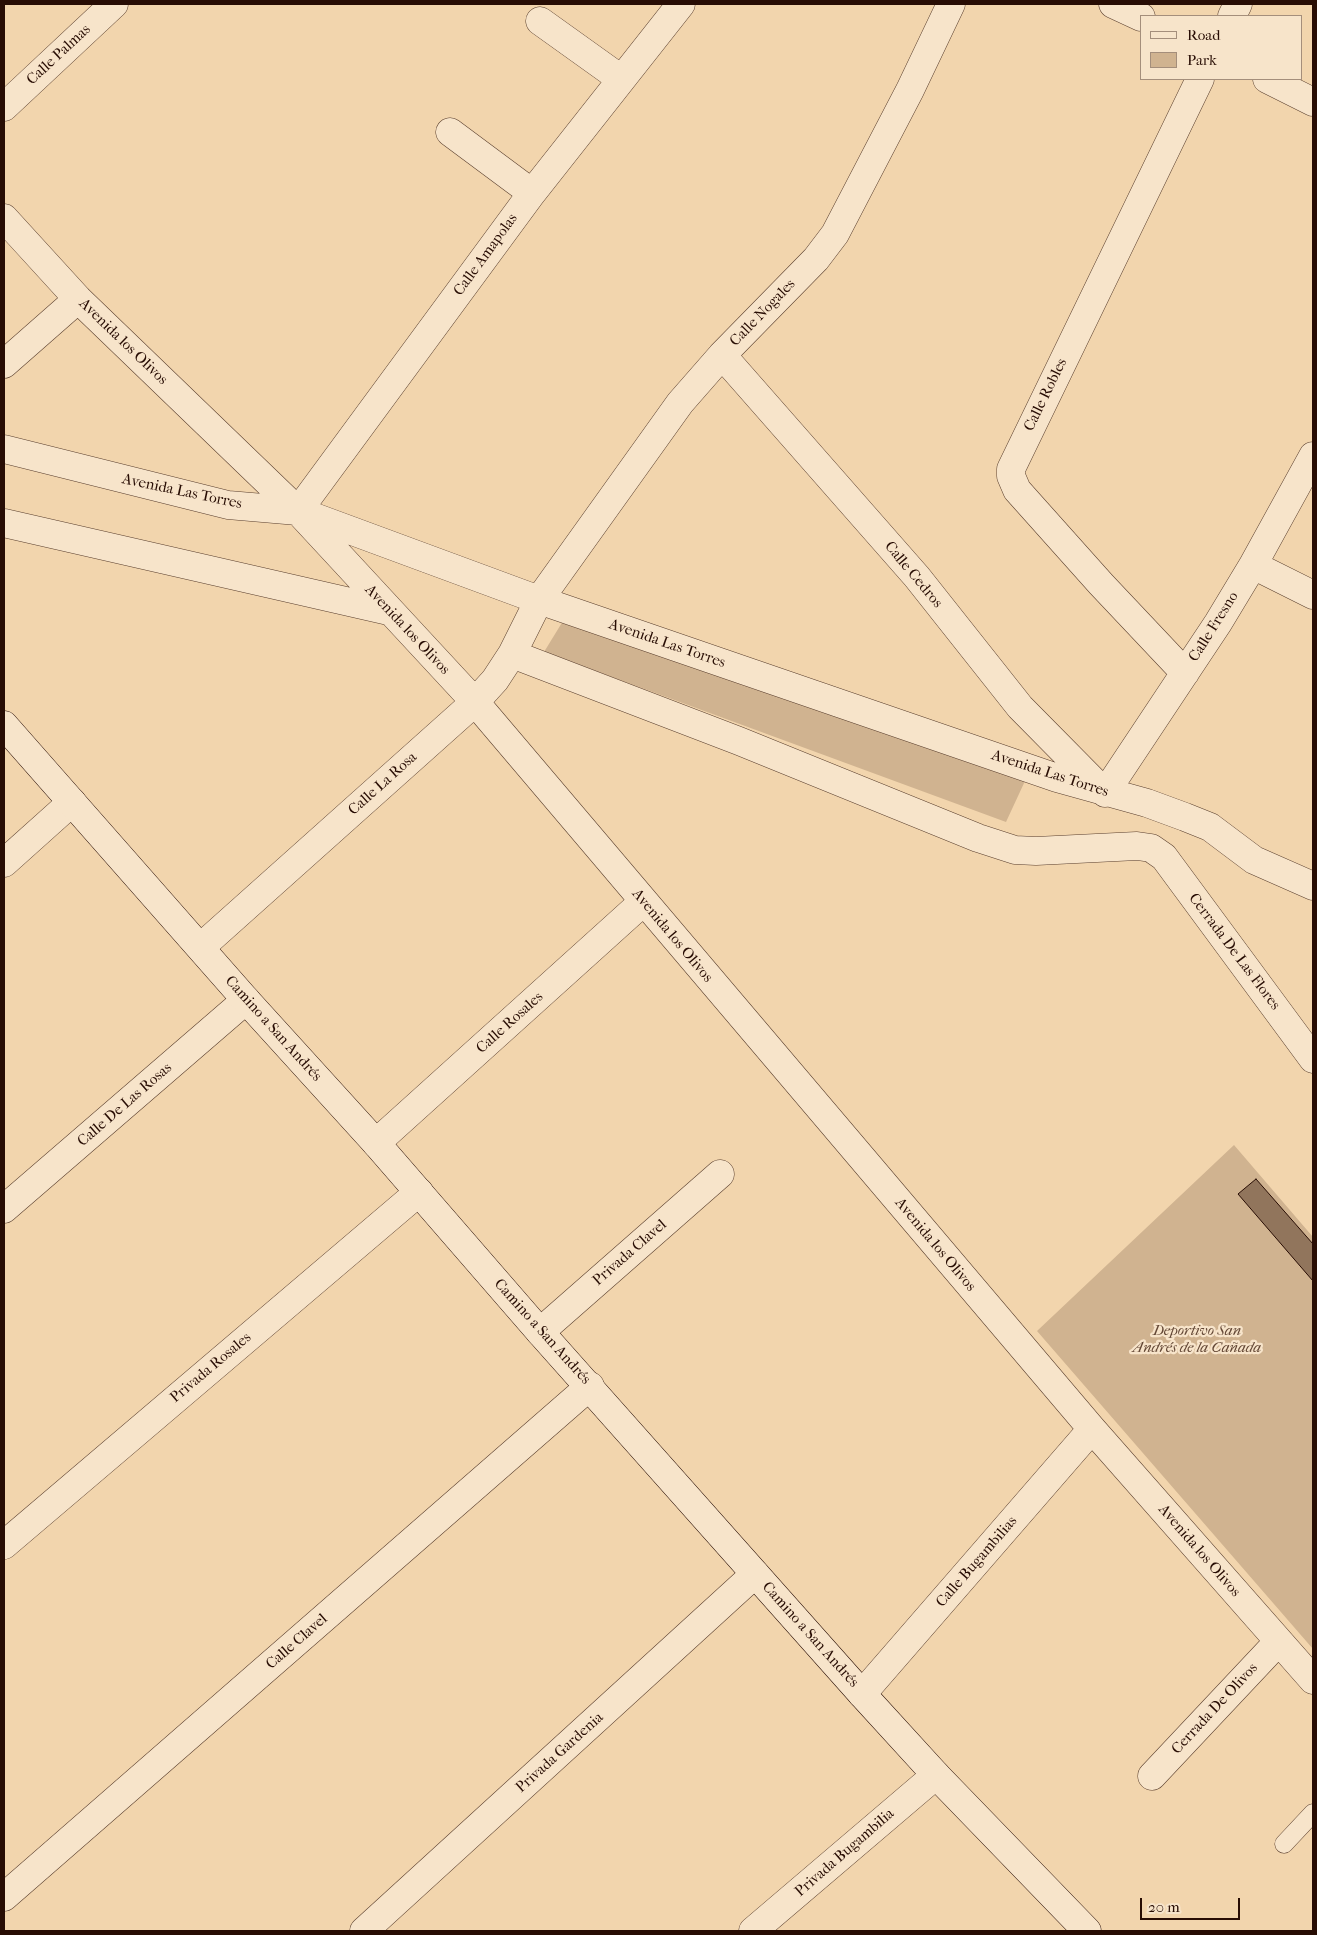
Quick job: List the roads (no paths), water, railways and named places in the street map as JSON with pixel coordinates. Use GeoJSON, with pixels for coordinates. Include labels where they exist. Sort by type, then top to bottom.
{"type":"FeatureCollection","features":[{"type":"Feature","properties":{"kind":"street","name":"Calle Palmas"},"geometry":{"type":"LineString","coordinates":[[4,107],[114,4]]}},
{"type":"Feature","properties":{"kind":"street","name":"Calle Amapolas"},"geometry":{"type":"LineString","coordinates":[[298,511],[532,192],[681,4]]}},
{"type":"Feature","properties":{"kind":"street","name":"Calle Nogales"},"geometry":{"type":"LineString","coordinates":[[539,600],[680,403],[722,355],[816,259],[835,234],[910,90],[951,4]]}},
{"type":"Feature","properties":{"kind":"street"},"geometry":{"type":"LineString","coordinates":[[1113,4],[1140,17]]}},
{"type":"Feature","properties":{"kind":"street"},"geometry":{"type":"LineString","coordinates":[[540,21],[621,79]]}},
{"type":"Feature","properties":{"kind":"street","name":"Calle Robles"},"geometry":{"type":"LineString","coordinates":[[1185,673],[1101,584],[1017,490],[1011,476],[1011,469],[1200,80]]}},
{"type":"Feature","properties":{"kind":"street"},"geometry":{"type":"LineString","coordinates":[[1269,80],[1313,102]]}},
{"type":"Feature","properties":{"kind":"street"},"geometry":{"type":"LineString","coordinates":[[450,132],[532,192]]}},
{"type":"Feature","properties":{"kind":"street","name":"Avenida los Olivos"},"geometry":{"type":"LineString","coordinates":[[4,218],[78,299],[298,511],[475,702],[1092,1429],[1313,1680]]}},
{"type":"Feature","properties":{"kind":"street"},"geometry":{"type":"LineString","coordinates":[[4,364],[78,299]]}},
{"type":"Feature","properties":{"kind":"street","name":"Calle Cedros"},"geometry":{"type":"LineString","coordinates":[[722,355],[917,577],[1020,707],[1105,793]]}},
{"type":"Feature","properties":{"kind":"street","name":"Avenida Las Torres"},"geometry":{"type":"LineString","coordinates":[[4,449],[228,505],[298,511],[539,600],[1105,793],[1147,803],[1210,827],[1254,860],[1313,886]]}},
{"type":"Feature","properties":{"kind":"street","name":"Calle Fresno"},"geometry":{"type":"LineString","coordinates":[[1105,793],[1218,623],[1253,565],[1313,456]]}},
{"type":"Feature","properties":{"kind":"street"},"geometry":{"type":"LineString","coordinates":[[4,524],[389,611]]}},
{"type":"Feature","properties":{"kind":"street"},"geometry":{"type":"LineString","coordinates":[[1253,565],[1313,595]]}},
{"type":"Feature","properties":{"kind":"street","name":"Calle La Rosa"},"geometry":{"type":"LineString","coordinates":[[201,947],[475,702],[495,680],[512,654],[539,600]]}},
{"type":"Feature","properties":{"kind":"street","name":"Cerrada De Las Flores"},"geometry":{"type":"LineString","coordinates":[[512,654],[739,741],[978,838],[1015,850],[1036,851],[1137,846],[1151,848],[1164,857],[1313,1059]]}},
{"type":"Feature","properties":{"kind":"street","name":"Camino a San Andrés"},"geometry":{"type":"LineString","coordinates":[[4,725],[862,1694],[936,1774],[1088,1931]]}},
{"type":"Feature","properties":{"kind":"street"},"geometry":{"type":"LineString","coordinates":[[4,863],[72,802]]}},
{"type":"Feature","properties":{"kind":"street","name":"Calle Rosales"},"geometry":{"type":"LineString","coordinates":[[376,1144],[644,902]]}},
{"type":"Feature","properties":{"kind":"street","name":"Calle De Las Rosas"},"geometry":{"type":"LineString","coordinates":[[4,1209],[246,1000]]}},
{"type":"Feature","properties":{"kind":"street","name":"Privada Clavel"},"geometry":{"type":"LineString","coordinates":[[540,1332],[720,1174]]}},
{"type":"Feature","properties":{"kind":"street","name":"Privada Rosales"},"geometry":{"type":"LineString","coordinates":[[4,1545],[419,1192]]}},
{"type":"Feature","properties":{"kind":"street","name":"Calle Clavel"},"geometry":{"type":"LineString","coordinates":[[4,1897],[590,1386]]}},
{"type":"Feature","properties":{"kind":"street","name":"Calle Bugambilias"},"geometry":{"type":"LineString","coordinates":[[862,1694],[1092,1429]]}},
{"type":"Feature","properties":{"kind":"street","name":"Privada Gardenia"},"geometry":{"type":"LineString","coordinates":[[364,1931],[755,1574]]}},
{"type":"Feature","properties":{"kind":"street","name":"Cerrada De Olivos"},"geometry":{"type":"LineString","coordinates":[[1152,1776],[1278,1642]]}},
{"type":"Feature","properties":{"kind":"street","name":"Privada Bugambilia"},"geometry":{"type":"LineString","coordinates":[[753,1931],[936,1774]]}},
{"type":"Feature","properties":{"kind":"lane"},"geometry":{"type":"LineString","coordinates":[[1284,1844],[1313,1813]]}},
{"type":"Feature","properties":{"kind":"park label","name":"Deportivo San Andrés de la Cañada"},"geometry":{"type":"Point","coordinates":[1197,1340]}}]}
